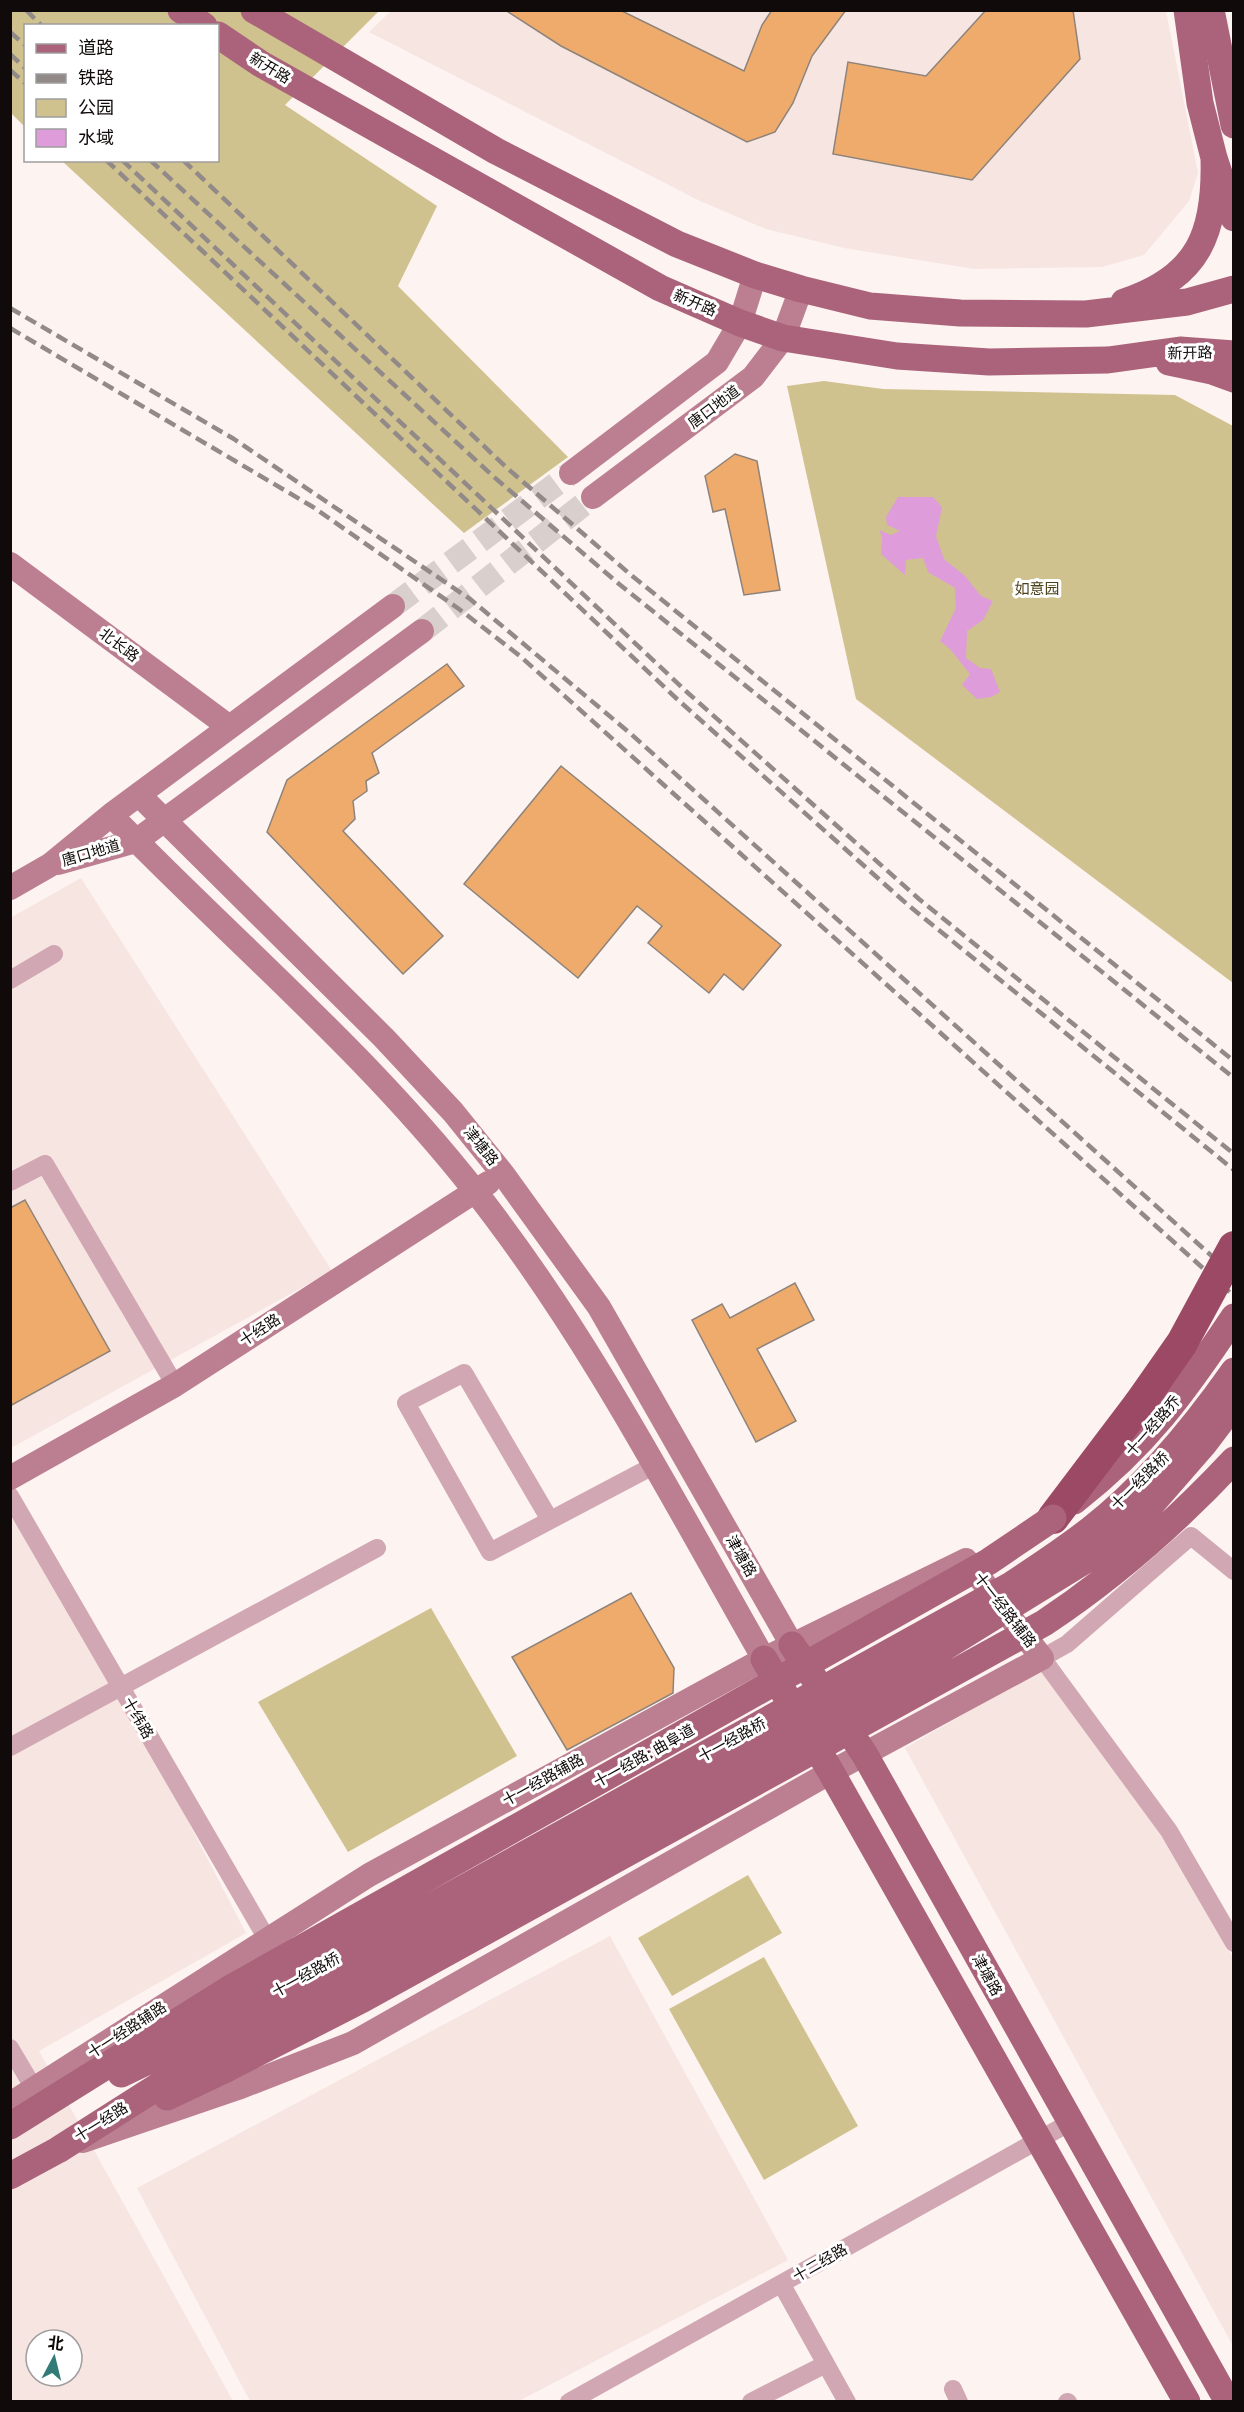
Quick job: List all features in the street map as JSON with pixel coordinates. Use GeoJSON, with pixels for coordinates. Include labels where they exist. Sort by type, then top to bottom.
{"type":"FeatureCollection","features":[{"type":"Feature","properties":{"kind":"highway"},"geometry":{"type":"LineString","coordinates":[[1053,1518],[1182,1343],[1233,1247]]}},
{"type":"Feature","properties":{"kind":"main road"},"geometry":{"type":"LineString","coordinates":[[181,10],[201,24]]}},
{"type":"Feature","properties":{"kind":"main road"},"geometry":{"type":"LineString","coordinates":[[254,10],[496,151],[677,244],[755,275],[801,289],[881,307],[960,314],[1086,314],[1186,302],[1233,288]]}},
{"type":"Feature","properties":{"kind":"main road"},"geometry":{"type":"LineString","coordinates":[[1187,10],[1200,103],[1233,218]]}},
{"type":"Feature","properties":{"kind":"main road"},"geometry":{"type":"LineString","coordinates":[[1211,10],[1233,126]]}},
{"type":"Feature","properties":{"kind":"main road","name":"新开路"},"geometry":{"type":"LineString","coordinates":[[219,36],[272,70],[660,288],[740,323],[783,338],[897,356],[999,362],[1108,360],[1180,350],[1233,354]]}},
{"type":"Feature","properties":{"kind":"main road"},"geometry":{"type":"LineString","coordinates":[[1192,45],[1233,88]]}},
{"type":"Feature","properties":{"kind":"main road"},"geometry":{"type":"LineString","coordinates":[[1192,45],[1233,100]]}},
{"type":"Feature","properties":{"kind":"main road"},"geometry":{"type":"LineString","coordinates":[[1086,314],[1150,292],[1190,262],[1203,241],[1213,209],[1214,158]]}},
{"type":"Feature","properties":{"kind":"main road"},"geometry":{"type":"LineString","coordinates":[[572,473],[717,362],[740,323],[755,275]]}},
{"type":"Feature","properties":{"kind":"main road","name":"唐口地道"},"geometry":{"type":"LineString","coordinates":[[593,497],[753,377],[783,338],[801,289]]}},
{"type":"Feature","properties":{"kind":"main road"},"geometry":{"type":"LineString","coordinates":[[1108,360],[1169,362],[1212,371],[1233,379]]}},
{"type":"Feature","properties":{"kind":"main road","name":"北长路"},"geometry":{"type":"LineString","coordinates":[[10,564],[228,726]]}},
{"type":"Feature","properties":{"kind":"main road","name":"唐口地道"},"geometry":{"type":"LineString","coordinates":[[50,865],[111,815],[228,726],[393,606]]}},
{"type":"Feature","properties":{"kind":"main road","name":"唐口地道"},"geometry":{"type":"LineString","coordinates":[[50,865],[136,841],[422,632]]}},
{"type":"Feature","properties":{"kind":"main road","name":"津塘路"},"geometry":{"type":"LineString","coordinates":[[139,795],[384,1038],[453,1112],[503,1174],[576,1272],[609,1324],[792,1645],[865,1755],[1069,2123],[1228,2402]]}},
{"type":"Feature","properties":{"kind":"main road","name":"津塘路"},"geometry":{"type":"LineString","coordinates":[[111,815],[359,1060],[476,1191],[559,1305],[831,1772],[1187,2402]]}},
{"type":"Feature","properties":{"kind":"main road"},"geometry":{"type":"LineString","coordinates":[[12,883],[50,865]]}},
{"type":"Feature","properties":{"kind":"main road","name":"十经路"},"geometry":{"type":"LineString","coordinates":[[10,1478],[175,1385],[503,1174]]}},
{"type":"Feature","properties":{"kind":"main road","name":"十一经路乔"},"geometry":{"type":"LineString","coordinates":[[1053,1518],[1104,1477],[1148,1435],[1173,1405],[1233,1317]]}},
{"type":"Feature","properties":{"kind":"main road","name":"十一经路桥"},"geometry":{"type":"LineString","coordinates":[[185,2056],[1011,1585],[1091,1529],[1129,1495],[1190,1429],[1233,1371]]}},
{"type":"Feature","properties":{"kind":"main road","name":"十一经路桥"},"geometry":{"type":"LineString","coordinates":[[185,2056],[943,1648],[1084,1562],[1120,1534],[1149,1507],[1203,1445],[1233,1404]]}},
{"type":"Feature","properties":{"kind":"main road"},"geometry":{"type":"LineString","coordinates":[[58,2150],[226,2069],[394,1983],[1044,1623],[1094,1590],[1158,1535],[1233,1460]]}},
{"type":"Feature","properties":{"kind":"main road","name":"十一经路; 曲阜道"},"geometry":{"type":"LineString","coordinates":[[10,2127],[231,1988],[988,1562],[1053,1518]]}},
{"type":"Feature","properties":{"kind":"main road","name":"十一经路辅路"},"geometry":{"type":"LineString","coordinates":[[10,2104],[369,1875],[764,1659],[966,1560],[1042,1658],[831,1772],[353,2043],[238,2088],[58,2150]]}},
{"type":"Feature","properties":{"kind":"main road","name":"十一经路"},"geometry":{"type":"LineString","coordinates":[[10,2127],[185,2056]]}},
{"type":"Feature","properties":{"kind":"main road","name":"十一经路"},"geometry":{"type":"LineString","coordinates":[[10,2176],[58,2150],[185,2056]]}},
{"type":"Feature","properties":{"kind":"street"},"geometry":{"type":"LineString","coordinates":[[10,980],[54,954]]}},
{"type":"Feature","properties":{"kind":"street"},"geometry":{"type":"LineString","coordinates":[[10,1182],[45,1164],[175,1385]]}},
{"type":"Feature","properties":{"kind":"street"},"geometry":{"type":"LineString","coordinates":[[550,1520],[464,1373],[406,1403],[490,1552],[653,1466]]}},
{"type":"Feature","properties":{"kind":"street","name":"十纬路"},"geometry":{"type":"LineString","coordinates":[[10,1496],[267,1939]]}},
{"type":"Feature","properties":{"kind":"street"},"geometry":{"type":"LineString","coordinates":[[1233,1571],[1191,1536],[1067,1644],[1042,1658],[1169,1831],[1233,1943]]}},
{"type":"Feature","properties":{"kind":"street"},"geometry":{"type":"LineString","coordinates":[[10,1747],[377,1548]]}},
{"type":"Feature","properties":{"kind":"street"},"geometry":{"type":"LineString","coordinates":[[10,2048],[35,2090]]}},
{"type":"Feature","properties":{"kind":"street","name":"十二经路"},"geometry":{"type":"LineString","coordinates":[[569,2402],[1069,2123]]}},
{"type":"Feature","properties":{"kind":"street"},"geometry":{"type":"LineString","coordinates":[[782,2285],[847,2402]]}},
{"type":"Feature","properties":{"kind":"street"},"geometry":{"type":"LineString","coordinates":[[751,2402],[826,2364]]}},
{"type":"Feature","properties":{"kind":"shaded area"},"geometry":{"type":"Polygon","coordinates":[[[392,10],[1166,11],[1198,173],[1189,201],[1144,255],[1102,267],[974,269],[844,248],[766,229],[700,201],[369,32],[392,10]]]}},
{"type":"Feature","properties":{"kind":"shaded area"},"geometry":{"type":"Polygon","coordinates":[[[81,878],[332,1271],[11,1448],[10,918],[81,878]]]}},
{"type":"Feature","properties":{"kind":"shaded area"},"geometry":{"type":"Polygon","coordinates":[[[14,1486],[246,1933],[39,2051],[233,2401],[11,2402],[10,1488],[14,1486]]]}},
{"type":"Feature","properties":{"kind":"shaded area"},"geometry":{"type":"Polygon","coordinates":[[[1056,1661],[1165,1834],[1233,1958],[1233,2346],[905,1748],[1056,1661]]]}},
{"type":"Feature","properties":{"kind":"shaded area"},"geometry":{"type":"Polygon","coordinates":[[[610,1936],[788,2260],[519,2401],[250,2401],[137,2188],[610,1936]]]}},
{"type":"Feature","properties":{"kind":"green space"},"geometry":{"type":"Polygon","coordinates":[[[10,11],[379,11],[285,105],[437,206],[398,286],[568,457],[464,533],[63,162],[219,162],[219,24],[24,24],[24,126],[11,113],[10,11]]]}},
{"type":"Feature","properties":{"kind":"green space","name":"如意园"},"geometry":{"type":"Polygon","coordinates":[[[824,381],[883,389],[1175,395],[1233,426],[1233,983],[856,699],[787,386],[824,381]]]}},
{"type":"Feature","properties":{"kind":"green space"},"geometry":{"type":"Polygon","coordinates":[[[431,1608],[517,1756],[348,1852],[258,1702],[431,1608]]]}},
{"type":"Feature","properties":{"kind":"green space"},"geometry":{"type":"Polygon","coordinates":[[[748,1875],[782,1933],[672,1996],[638,1938],[748,1875]]]}},
{"type":"Feature","properties":{"kind":"green space"},"geometry":{"type":"Polygon","coordinates":[[[764,1957],[858,2126],[764,2180],[669,2009],[764,1957]]]}},
{"type":"Feature","properties":{"kind":"water"},"geometry":{"type":"Polygon","coordinates":[[[898,497],[933,497],[942,507],[936,536],[944,559],[965,576],[981,596],[993,601],[983,620],[967,631],[966,658],[980,668],[991,669],[1000,692],[991,697],[977,699],[962,685],[970,674],[950,649],[940,641],[956,608],[955,588],[928,572],[923,558],[906,560],[905,575],[881,554],[882,536],[879,530],[891,535],[900,531],[887,525],[886,517],[898,497]]]}},
{"type":"Feature","properties":{"kind":"building"},"geometry":{"type":"Polygon","coordinates":[[[505,10],[620,10],[744,71],[762,25],[772,10],[846,10],[812,56],[793,103],[775,132],[747,142],[561,46],[505,10]]]}},
{"type":"Feature","properties":{"kind":"building"},"geometry":{"type":"Polygon","coordinates":[[[986,10],[1073,10],[1080,59],[972,180],[833,154],[848,62],[926,76],[986,10]]]}},
{"type":"Feature","properties":{"kind":"building"},"geometry":{"type":"Polygon","coordinates":[[[735,454],[757,461],[780,590],[744,595],[725,509],[713,512],[705,476],[735,454]]]}},
{"type":"Feature","properties":{"kind":"building"},"geometry":{"type":"Polygon","coordinates":[[[447,664],[464,686],[372,753],[379,773],[366,781],[367,791],[353,801],[355,819],[343,831],[443,936],[403,974],[267,832],[287,780],[447,664]]]}},
{"type":"Feature","properties":{"kind":"building"},"geometry":{"type":"Polygon","coordinates":[[[561,766],[781,945],[743,990],[724,974],[709,993],[648,943],[662,926],[637,906],[578,978],[464,884],[561,766]]]}},
{"type":"Feature","properties":{"kind":"building"},"geometry":{"type":"Polygon","coordinates":[[[25,1200],[110,1351],[10,1406],[10,1208],[25,1200]]]}},
{"type":"Feature","properties":{"kind":"building"},"geometry":{"type":"Polygon","coordinates":[[[795,1283],[814,1320],[757,1349],[796,1421],[756,1442],[692,1320],[722,1304],[730,1318],[795,1283]]]}},
{"type":"Feature","properties":{"kind":"building"},"geometry":{"type":"Polygon","coordinates":[[[631,1593],[674,1668],[673,1693],[567,1750],[512,1657],[631,1593]]]}},
{"type":"Feature","properties":{"kind":"tunnel"},"geometry":{"type":"LineString","coordinates":[[393,606],[571,473]]}},
{"type":"Feature","properties":{"kind":"tunnel"},"geometry":{"type":"LineString","coordinates":[[422,631],[593,497]]}},
{"type":"Feature","properties":{"kind":"railway"},"geometry":{"type":"LineString","coordinates":[[26,10],[40,24]]}},
{"type":"Feature","properties":{"kind":"railway"},"geometry":{"type":"LineString","coordinates":[[10,32],[24,44]]}},
{"type":"Feature","properties":{"kind":"railway"},"geometry":{"type":"LineString","coordinates":[[10,54],[24,67]]}},
{"type":"Feature","properties":{"kind":"railway"},"geometry":{"type":"LineString","coordinates":[[10,70],[24,82]]}},
{"type":"Feature","properties":{"kind":"railway"},"geometry":{"type":"LineString","coordinates":[[108,162],[677,699],[908,905],[1234,1170]]}},
{"type":"Feature","properties":{"kind":"railway"},"geometry":{"type":"LineString","coordinates":[[124,162],[688,693],[919,899],[1234,1154]]}},
{"type":"Feature","properties":{"kind":"railway"},"geometry":{"type":"LineString","coordinates":[[152,162],[494,477],[619,584],[1234,1078]]}},
{"type":"Feature","properties":{"kind":"railway"},"geometry":{"type":"LineString","coordinates":[[185,162],[507,468],[631,575],[1234,1061]]}},
{"type":"Feature","properties":{"kind":"railway"},"geometry":{"type":"LineString","coordinates":[[10,308],[234,439],[470,599],[631,734],[1234,1276]]}},
{"type":"Feature","properties":{"kind":"railway"},"geometry":{"type":"LineString","coordinates":[[10,328],[313,507],[459,609],[520,656],[1234,1296]]}}]}
